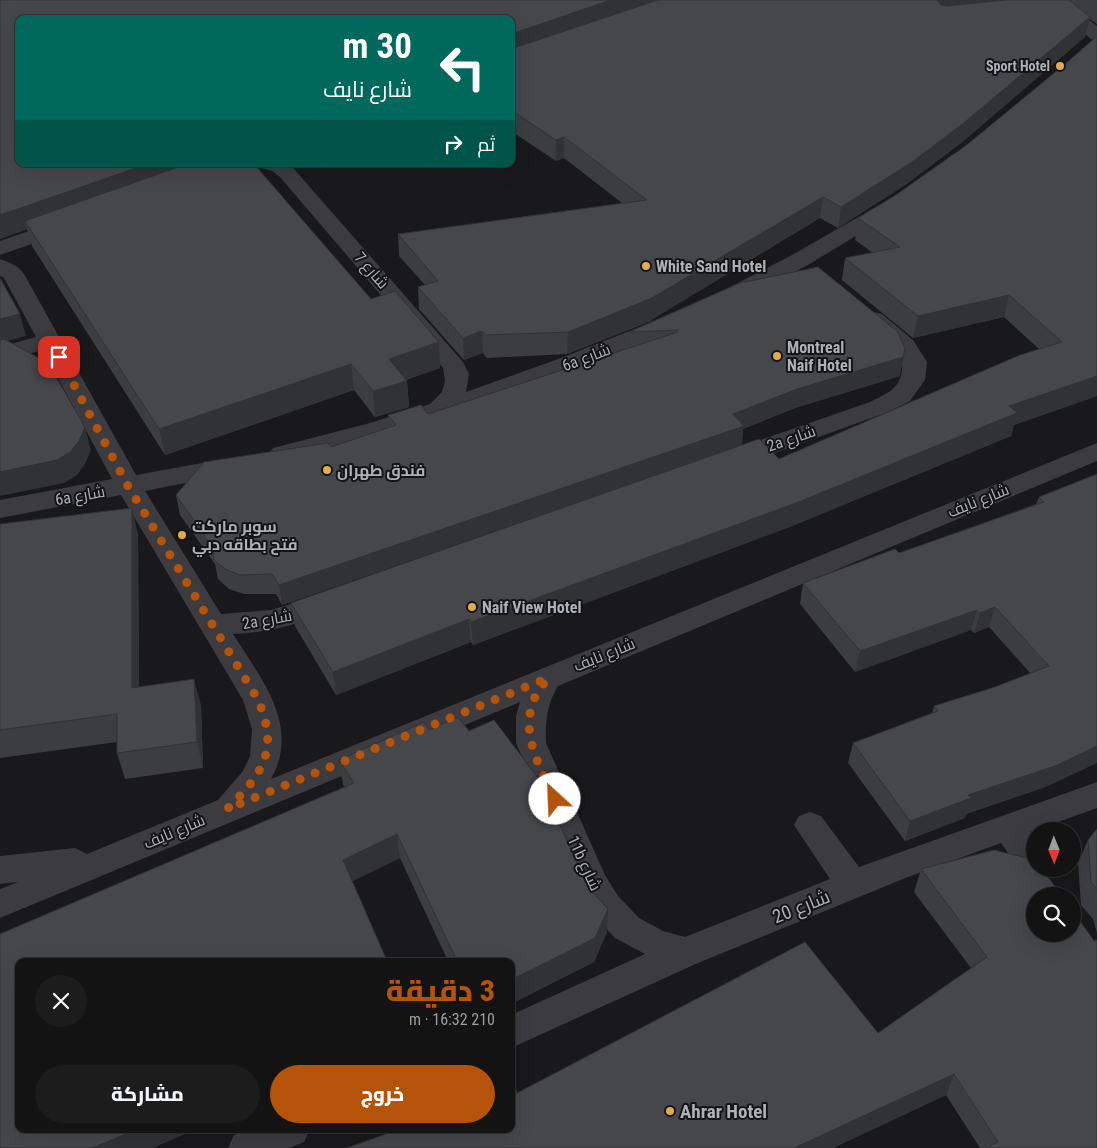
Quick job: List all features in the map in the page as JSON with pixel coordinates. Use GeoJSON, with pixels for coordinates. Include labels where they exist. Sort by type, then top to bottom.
{"type":"FeatureCollection","features":[{"type":"Feature","properties":{"kind":"street"},"geometry":{"type":"LineString","coordinates":[[1052,5],[1092,42]]}},
{"type":"Feature","properties":{"kind":"street","name":"شارع 7"},"geometry":{"type":"LineString","coordinates":[[279,167],[287,173],[455,367],[458,378],[456,390],[449,401],[437,411]]}},
{"type":"Feature","properties":{"kind":"street"},"geometry":{"type":"LineString","coordinates":[[713,304],[800,260],[904,198]]}},
{"type":"Feature","properties":{"kind":"street"},"geometry":{"type":"LineString","coordinates":[[0,248],[84,218]]}},
{"type":"Feature","properties":{"kind":"street"},"geometry":{"type":"LineString","coordinates":[[31,237],[21,246],[15,255],[12,265],[6,270],[50,340],[128,486],[257,698],[266,719],[268,741],[263,765],[249,788],[227,809]]}},
{"type":"Feature","properties":{"kind":"street"},"geometry":{"type":"LineString","coordinates":[[800,260],[822,278]]}},
{"type":"Feature","properties":{"kind":"street","name":"2a شارع"},"geometry":{"type":"LineString","coordinates":[[713,466],[879,407],[901,396],[913,380],[915,362],[906,345],[858,306]]}},
{"type":"Feature","properties":{"kind":"street","name":"6a شارع"},"geometry":{"type":"LineString","coordinates":[[0,510],[259,459],[437,411],[573,363],[686,316]]}},
{"type":"Feature","properties":{"kind":"street"},"geometry":{"type":"LineString","coordinates":[[0,355],[50,340]]}},
{"type":"Feature","properties":{"kind":"street","name":"شارع نايف"},"geometry":{"type":"LineString","coordinates":[[0,904],[1097,451]]}},
{"type":"Feature","properties":{"kind":"street","name":"2a شارع"},"geometry":{"type":"LineString","coordinates":[[212,624],[243,625],[275,621],[349,595]]}},
{"type":"Feature","properties":{"kind":"street","name":"11b شارع"},"geometry":{"type":"LineString","coordinates":[[548,678],[535,697],[529,720],[531,743],[592,882],[606,906],[627,928],[655,943],[686,952]]}},
{"type":"Feature","properties":{"kind":"street","name":"شارع 20"},"geometry":{"type":"LineString","coordinates":[[515,1030],[686,952],[1007,826],[1097,796]]}},
{"type":"Feature","properties":{"kind":"street"},"geometry":{"type":"LineString","coordinates":[[810,825],[853,885]]}},
{"type":"Feature","properties":{"kind":"street"},"geometry":{"type":"LineString","coordinates":[[1007,826],[1026,852]]}},
{"type":"Feature","properties":{"kind":"street"},"geometry":{"type":"LineString","coordinates":[[0,870],[53,866],[94,859],[134,848]]}},
{"type":"Feature","properties":{"kind":"street"},"geometry":{"type":"LineString","coordinates":[[247,1148],[282,1133]]}},
{"type":"Feature","properties":{"kind":"building"},"geometry":{"type":"Polygon","coordinates":[[[0,0],[611,0],[515,33],[515,15],[15,15],[15,167],[139,167],[0,215],[0,0]]]}},
{"type":"Feature","properties":{"kind":"building"},"geometry":{"type":"Polygon","coordinates":[[[658,0],[937,0],[941,5],[948,6],[1005,0],[1069,0],[1090,17],[965,122],[912,162],[841,207],[823,197],[651,298],[568,332],[486,335],[482,331],[463,338],[418,287],[438,281],[398,234],[647,200],[564,137],[556,140],[515,113],[515,48],[658,0]]]}},
{"type":"Feature","properties":{"kind":"building"},"geometry":{"type":"Polygon","coordinates":[[[1097,36],[1097,376],[1009,406],[1017,413],[796,503],[471,622],[469,619],[333,672],[291,603],[759,439],[779,459],[1020,355],[1062,342],[1009,295],[918,316],[845,258],[900,247],[858,218],[896,195],[968,144],[1097,36]]]}},
{"type":"Feature","properties":{"kind":"building"},"geometry":{"type":"Polygon","coordinates":[[[178,167],[257,167],[371,299],[395,291],[439,342],[389,359],[407,381],[373,391],[351,364],[159,429],[25,221],[178,167]]]}},
{"type":"Feature","properties":{"kind":"building"},"geometry":{"type":"Polygon","coordinates":[[[818,267],[898,332],[905,349],[903,357],[797,389],[733,414],[744,426],[279,585],[272,574],[240,575],[225,569],[214,560],[213,548],[176,495],[204,462],[328,443],[331,447],[396,425],[388,415],[421,405],[428,414],[678,332],[678,330],[629,332],[740,283],[818,267]]]}},
{"type":"Feature","properties":{"kind":"building"},"geometry":{"type":"Polygon","coordinates":[[[0,278],[20,314],[0,319],[0,278]]]}},
{"type":"Feature","properties":{"kind":"building"},"geometry":{"type":"Polygon","coordinates":[[[4,339],[48,363],[85,427],[79,441],[70,452],[57,460],[0,472],[0,340],[4,339]]]}},
{"type":"Feature","properties":{"kind":"building"},"geometry":{"type":"Polygon","coordinates":[[[1097,474],[1097,746],[1055,766],[968,795],[971,798],[910,821],[853,743],[938,711],[934,706],[995,687],[1049,666],[995,607],[980,613],[977,610],[860,651],[803,583],[895,549],[899,553],[1044,502],[1039,497],[1097,474]]]}},
{"type":"Feature","properties":{"kind":"building"},"geometry":{"type":"Polygon","coordinates":[[[132,508],[132,688],[194,679],[197,742],[117,753],[117,714],[0,730],[0,524],[132,508]]]}},
{"type":"Feature","properties":{"kind":"building"},"geometry":{"type":"Polygon","coordinates":[[[458,717],[469,731],[494,720],[541,782],[575,859],[593,893],[608,909],[595,938],[515,978],[515,958],[456,958],[397,834],[343,860],[386,958],[15,958],[15,1133],[128,1133],[92,1148],[0,1148],[0,934],[354,783],[339,760],[424,722],[429,730],[458,717]]]}},
{"type":"Feature","properties":{"kind":"building"},"geometry":{"type":"Polygon","coordinates":[[[1097,829],[1097,889],[1091,882],[1088,840],[1097,829]]]}},
{"type":"Feature","properties":{"kind":"building"},"geometry":{"type":"Polygon","coordinates":[[[994,850],[1026,858],[1026,878],[1049,878],[1055,887],[1026,887],[1026,942],[1081,942],[1081,923],[1095,942],[1097,940],[1097,1148],[991,1148],[989,1146],[998,1142],[954,1074],[794,1148],[347,1148],[389,1133],[515,1133],[515,1087],[517,1093],[805,942],[878,1033],[987,957],[921,869],[994,850]]]}},
{"type":"Feature","properties":{"kind":"place","name":"Sport Hotel"},"geometry":{"type":"Point","coordinates":[1060,66]}},
{"type":"Feature","properties":{"kind":"place","name":"White Sand Hotel"},"geometry":{"type":"Point","coordinates":[646,266]}},
{"type":"Feature","properties":{"kind":"place","name":"Montreal Naif Hotel"},"geometry":{"type":"Point","coordinates":[777,356]}},
{"type":"Feature","properties":{"kind":"place","name":"فندق طهران"},"geometry":{"type":"Point","coordinates":[327,470]}},
{"type":"Feature","properties":{"kind":"place","name":"سوبر ماركت فتح بطاقه دبي"},"geometry":{"type":"Point","coordinates":[182,535]}},
{"type":"Feature","properties":{"kind":"place","name":"Naif View Hotel"},"geometry":{"type":"Point","coordinates":[472,607]}},
{"type":"Feature","properties":{"kind":"place","name":"Ahrar Hotel"},"geometry":{"type":"Point","coordinates":[670,1111]}},
{"type":"Feature","properties":{"kind":"route"},"geometry":{"type":"LineString","coordinates":[[59,357],[128,486],[257,698],[266,719],[268,741],[263,765],[249,788],[227,809],[548,678],[535,697],[529,720],[531,743],[555,799]]}}]}
